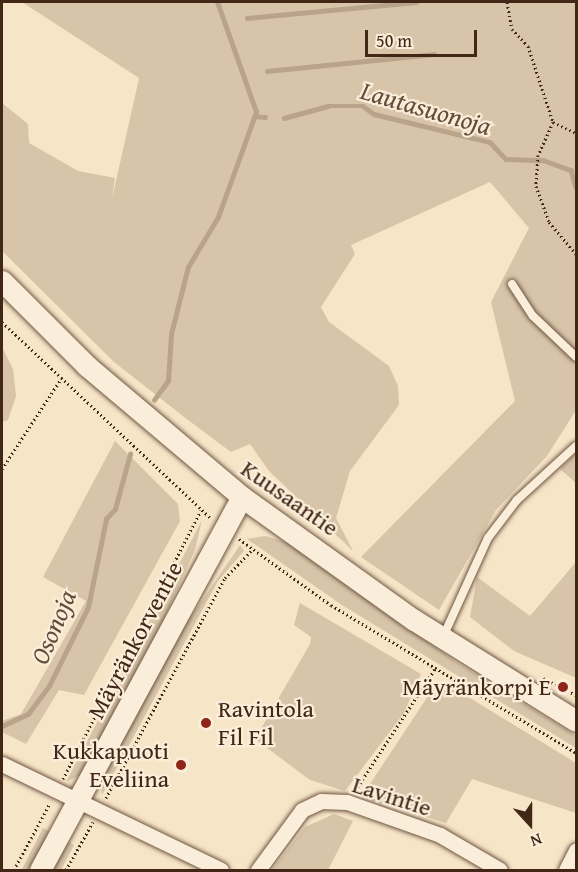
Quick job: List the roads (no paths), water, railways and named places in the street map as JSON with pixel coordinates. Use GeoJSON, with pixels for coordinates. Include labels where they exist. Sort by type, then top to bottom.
{"type":"FeatureCollection","features":[{"type":"Feature","properties":{"kind":"main road","name":"Kuusaantie"},"geometry":{"type":"LineString","coordinates":[[2,281],[87,366],[242,497],[442,638],[576,721]]}},
{"type":"Feature","properties":{"kind":"main road","name":"Mäyränkorventie"},"geometry":{"type":"LineString","coordinates":[[40,870],[242,497]]}},
{"type":"Feature","properties":{"kind":"street"},"geometry":{"type":"LineString","coordinates":[[2,764],[79,798],[221,870]]}},
{"type":"Feature","properties":{"kind":"street","name":"Lavintie"},"geometry":{"type":"LineString","coordinates":[[258,870],[302,810],[321,801],[347,802],[440,835],[500,870]]}},
{"type":"Feature","properties":{"kind":"street"},"geometry":{"type":"LineString","coordinates":[[566,870],[576,850]]}},
{"type":"Feature","properties":{"kind":"lane"},"geometry":{"type":"LineString","coordinates":[[512,284],[533,316],[576,357]]}},
{"type":"Feature","properties":{"kind":"lane"},"geometry":{"type":"LineString","coordinates":[[442,638],[488,538],[517,500],[576,446]]}},
{"type":"Feature","properties":{"kind":"waterway"},"geometry":{"type":"LineString","coordinates":[[154,400],[168,381],[171,334],[188,267],[218,217],[256,112],[217,2]]}},
{"type":"Feature","properties":{"kind":"waterway"},"geometry":{"type":"LineString","coordinates":[[247,18],[416,2]]}},
{"type":"Feature","properties":{"kind":"waterway"},"geometry":{"type":"LineString","coordinates":[[267,71],[434,54]]}},
{"type":"Feature","properties":{"kind":"waterway","name":"Lautasuonoja"},"geometry":{"type":"LineString","coordinates":[[284,118],[328,106],[363,106],[374,114],[490,142],[506,159],[543,160],[571,170],[576,187]]}},
{"type":"Feature","properties":{"kind":"waterway"},"geometry":{"type":"LineString","coordinates":[[255,116],[265,117]]}},
{"type":"Feature","properties":{"kind":"waterway","name":"Osonoja"},"geometry":{"type":"LineString","coordinates":[[2,726],[28,714],[49,686],[88,607],[106,519],[115,509],[130,454]]}},
{"type":"Feature","properties":{"kind":"place","name":"Mäyränkorpi E"},"geometry":{"type":"Point","coordinates":[563,687]}},
{"type":"Feature","properties":{"kind":"place","name":"Ravintola Fil Fil"},"geometry":{"type":"Point","coordinates":[206,723]}},
{"type":"Feature","properties":{"kind":"place","name":"Kukkapuoti Eveliina"},"geometry":{"type":"Point","coordinates":[181,765]}}]}
